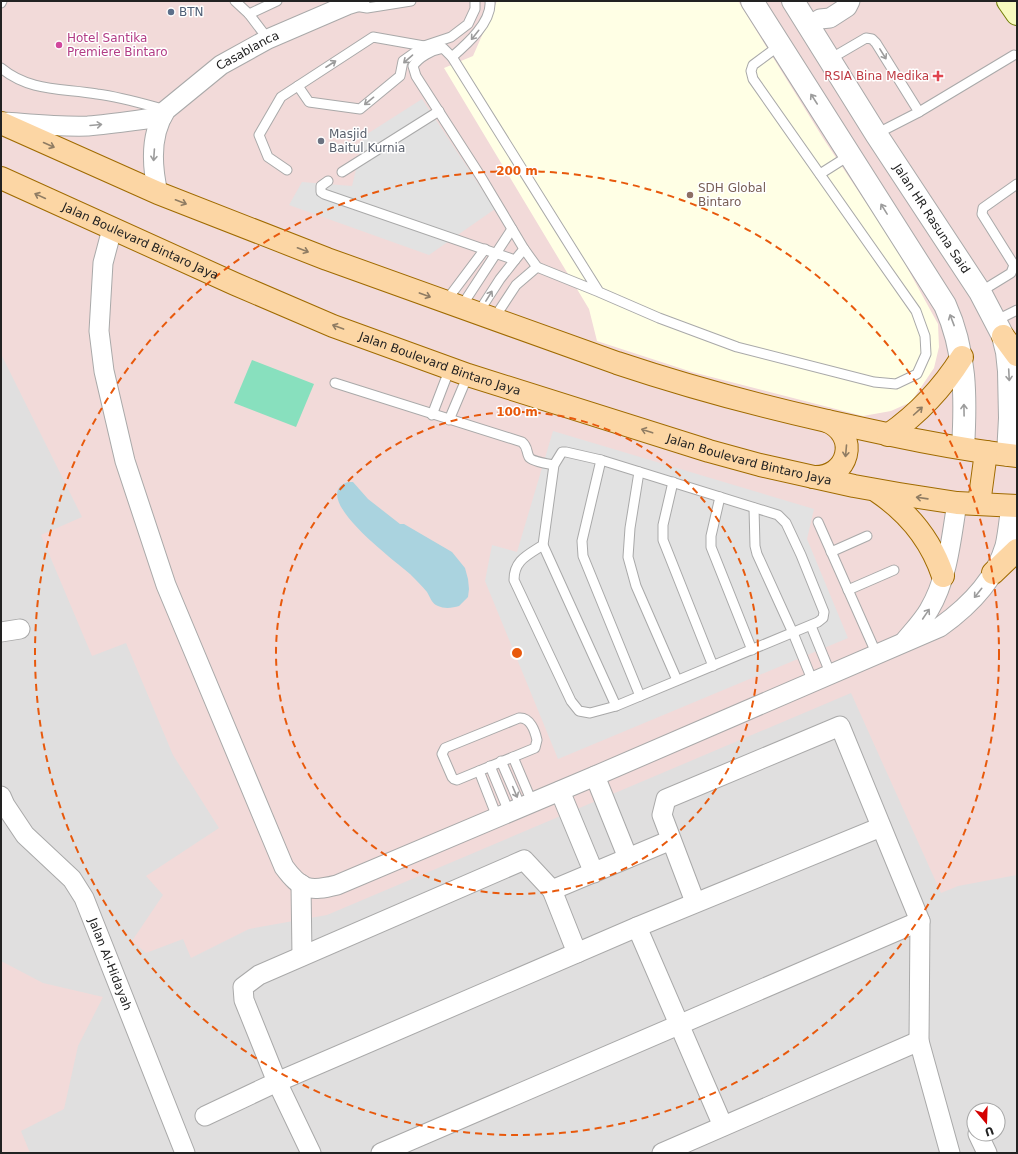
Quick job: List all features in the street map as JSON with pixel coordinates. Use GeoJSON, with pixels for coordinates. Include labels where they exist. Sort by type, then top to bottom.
{"type":"FeatureCollection","features":[{"type":"Feature","properties":{"kind":"main road"},"geometry":{"type":"LineString","coordinates":[[1008,1],[1017,14]]}},
{"type":"Feature","properties":{"kind":"main road"},"geometry":{"type":"LineString","coordinates":[[1,123],[158,193],[327,259],[469,311],[663,378],[776,410],[888,435],[1012,456]]}},
{"type":"Feature","properties":{"kind":"main road","name":"Jalan Boulevard Bintaro Jaya"},"geometry":{"type":"LineString","coordinates":[[1,178],[235,284],[333,326],[459,372],[709,451],[813,477],[877,491],[957,503],[1014,506]]}},
{"type":"Feature","properties":{"kind":"main road"},"geometry":{"type":"LineString","coordinates":[[999,329],[1017,355]]}},
{"type":"Feature","properties":{"kind":"main road"},"geometry":{"type":"LineString","coordinates":[[888,435],[928,402],[946,381],[962,357]]}},
{"type":"Feature","properties":{"kind":"main road"},"geometry":{"type":"LineString","coordinates":[[813,477],[826,476],[838,469],[847,452],[847,445],[842,433],[833,424],[826,421]]}},
{"type":"Feature","properties":{"kind":"main road"},"geometry":{"type":"LineString","coordinates":[[979,504],[986,452]]}},
{"type":"Feature","properties":{"kind":"main road"},"geometry":{"type":"LineString","coordinates":[[877,491],[899,508],[917,527],[930,545],[943,576]]}},
{"type":"Feature","properties":{"kind":"main road"},"geometry":{"type":"LineString","coordinates":[[993,573],[1017,550]]}},
{"type":"Feature","properties":{"kind":"street"},"geometry":{"type":"LineString","coordinates":[[752,1],[945,305],[956,332],[962,357],[964,412],[963,448]]}},
{"type":"Feature","properties":{"kind":"street","name":"Jalan HR Rasuna Said"},"geometry":{"type":"LineString","coordinates":[[793,1],[814,22],[830,59],[876,134],[980,292],[999,329],[1007,352],[1012,456]]}},
{"type":"Feature","properties":{"kind":"street"},"geometry":{"type":"LineString","coordinates":[[814,22],[824,9],[837,1]]}},
{"type":"Feature","properties":{"kind":"street"},"geometry":{"type":"LineString","coordinates":[[814,22],[830,18],[847,7],[850,1]]}},
{"type":"Feature","properties":{"kind":"street","name":"Casablanca"},"geometry":{"type":"LineString","coordinates":[[164,114],[221,65],[268,39],[353,3]]}},
{"type":"Feature","properties":{"kind":"street"},"geometry":{"type":"LineString","coordinates":[[1,123],[87,126],[120,123],[164,114]]}},
{"type":"Feature","properties":{"kind":"street"},"geometry":{"type":"LineString","coordinates":[[158,193],[154,178],[153,163],[155,140],[164,114]]}},
{"type":"Feature","properties":{"kind":"street"},"geometry":{"type":"LineString","coordinates":[[856,164],[890,155]]}},
{"type":"Feature","properties":{"kind":"street"},"geometry":{"type":"LineString","coordinates":[[112,229],[103,264],[99,331],[104,371],[125,461],[166,585],[284,867],[293,880],[306,888],[320,889],[337,885],[560,791],[940,627],[975,597],[993,573],[1004,547],[1014,506]]}},
{"type":"Feature","properties":{"kind":"street"},"geometry":{"type":"LineString","coordinates":[[902,644],[928,611],[936,597],[943,576],[957,503]]}},
{"type":"Feature","properties":{"kind":"street"},"geometry":{"type":"LineString","coordinates":[[1,632],[20,629]]}},
{"type":"Feature","properties":{"kind":"street"},"geometry":{"type":"LineString","coordinates":[[695,902],[662,815],[666,799],[840,726],[920,921],[919,1041],[946,1152]]}},
{"type":"Feature","properties":{"kind":"street"},"geometry":{"type":"LineString","coordinates":[[594,776],[628,858]]}},
{"type":"Feature","properties":{"kind":"street"},"geometry":{"type":"LineString","coordinates":[[560,791],[594,872]]}},
{"type":"Feature","properties":{"kind":"street","name":"Jalan Al-Hidayah"},"geometry":{"type":"LineString","coordinates":[[1,796],[5,805],[25,835],[72,879],[84,898],[185,1153]]}},
{"type":"Feature","properties":{"kind":"street"},"geometry":{"type":"LineString","coordinates":[[205,1116],[277,1082],[695,902],[882,826]]}},
{"type":"Feature","properties":{"kind":"street"},"geometry":{"type":"LineString","coordinates":[[552,890],[671,840]]}},
{"type":"Feature","properties":{"kind":"street"},"geometry":{"type":"LineString","coordinates":[[311,1153],[277,1082],[244,1000],[243,986],[258,975],[524,860],[552,890],[577,953]]}},
{"type":"Feature","properties":{"kind":"street"},"geometry":{"type":"LineString","coordinates":[[301,884],[302,956]]}},
{"type":"Feature","properties":{"kind":"street"},"geometry":{"type":"LineString","coordinates":[[382,1153],[920,921]]}},
{"type":"Feature","properties":{"kind":"street"},"geometry":{"type":"LineString","coordinates":[[637,927],[723,1126]]}},
{"type":"Feature","properties":{"kind":"street"},"geometry":{"type":"LineString","coordinates":[[662,1153],[919,1041]]}},
{"type":"Feature","properties":{"kind":"street"},"geometry":{"type":"LineString","coordinates":[[982,1142],[987,1153]]}},
{"type":"Feature","properties":{"kind":"lane"},"geometry":{"type":"LineString","coordinates":[[235,1],[248,14],[268,39]]}},
{"type":"Feature","properties":{"kind":"lane"},"geometry":{"type":"LineString","coordinates":[[248,14],[277,1]]}},
{"type":"Feature","properties":{"kind":"lane","name":"Casablanca"},"geometry":{"type":"LineString","coordinates":[[353,3],[367,8],[411,1]]}},
{"type":"Feature","properties":{"kind":"lane"},"geometry":{"type":"LineString","coordinates":[[298,86],[309,102],[360,109],[400,76],[403,61],[424,46],[451,37],[468,24],[475,9],[475,1]]}},
{"type":"Feature","properties":{"kind":"lane"},"geometry":{"type":"LineString","coordinates":[[452,57],[463,48],[482,25],[490,8],[490,1]]}},
{"type":"Feature","properties":{"kind":"lane"},"geometry":{"type":"LineString","coordinates":[[287,170],[268,157],[259,135],[281,97],[373,37],[424,46]]}},
{"type":"Feature","properties":{"kind":"lane"},"geometry":{"type":"LineString","coordinates":[[830,59],[866,38],[872,39],[919,112]]}},
{"type":"Feature","properties":{"kind":"lane"},"geometry":{"type":"LineString","coordinates":[[599,292],[452,57],[443,48],[437,49],[417,60],[413,66],[416,76],[481,177],[524,250],[537,268],[599,292],[658,318],[737,347],[874,382],[896,384],[917,374],[926,354],[925,336],[916,311],[753,79],[750,71],[753,65],[780,45]]}},
{"type":"Feature","properties":{"kind":"lane"},"geometry":{"type":"LineString","coordinates":[[876,134],[919,112],[1014,55]]}},
{"type":"Feature","properties":{"kind":"lane"},"geometry":{"type":"LineString","coordinates":[[1,68],[22,81],[48,89],[97,94],[132,101],[164,114]]}},
{"type":"Feature","properties":{"kind":"lane"},"geometry":{"type":"LineString","coordinates":[[342,172],[439,111]]}},
{"type":"Feature","properties":{"kind":"lane"},"geometry":{"type":"LineString","coordinates":[[820,174],[856,164]]}},
{"type":"Feature","properties":{"kind":"lane"},"geometry":{"type":"LineString","coordinates":[[328,181],[321,186],[321,192],[324,194],[515,260]]}},
{"type":"Feature","properties":{"kind":"lane"},"geometry":{"type":"LineString","coordinates":[[980,292],[1012,272],[1014,265],[982,214],[983,208],[1017,184]]}},
{"type":"Feature","properties":{"kind":"lane"},"geometry":{"type":"LineString","coordinates":[[469,311],[497,253],[512,229]]}},
{"type":"Feature","properties":{"kind":"lane"},"geometry":{"type":"LineString","coordinates":[[469,311],[485,249]]}},
{"type":"Feature","properties":{"kind":"lane"},"geometry":{"type":"LineString","coordinates":[[469,311],[500,279],[524,250]]}},
{"type":"Feature","properties":{"kind":"lane"},"geometry":{"type":"LineString","coordinates":[[469,311],[516,285],[537,268]]}},
{"type":"Feature","properties":{"kind":"lane"},"geometry":{"type":"LineString","coordinates":[[999,329],[1017,310]]}},
{"type":"Feature","properties":{"kind":"lane"},"geometry":{"type":"LineString","coordinates":[[432,415],[459,372]]}},
{"type":"Feature","properties":{"kind":"lane"},"geometry":{"type":"LineString","coordinates":[[449,420],[457,400],[459,372]]}},
{"type":"Feature","properties":{"kind":"lane"},"geometry":{"type":"LineString","coordinates":[[335,383],[432,415],[522,442],[527,448],[528,455],[531,460],[554,465]]}},
{"type":"Feature","properties":{"kind":"lane"},"geometry":{"type":"LineString","coordinates":[[543,545],[518,563],[514,571],[514,580],[571,701],[579,711],[590,714],[616,706],[811,626],[821,620],[824,612],[801,555],[786,523],[778,515],[601,460],[564,452],[561,453],[554,465],[543,545],[616,706]]}},
{"type":"Feature","properties":{"kind":"lane"},"geometry":{"type":"LineString","coordinates":[[601,460],[582,541],[583,556],[640,696]]}},
{"type":"Feature","properties":{"kind":"lane"},"geometry":{"type":"LineString","coordinates":[[639,472],[630,528],[628,557],[636,586],[677,680]]}},
{"type":"Feature","properties":{"kind":"lane"},"geometry":{"type":"LineString","coordinates":[[673,482],[663,525],[663,540],[713,666]]}},
{"type":"Feature","properties":{"kind":"lane"},"geometry":{"type":"LineString","coordinates":[[720,497],[711,536],[711,547],[752,650]]}},
{"type":"Feature","properties":{"kind":"lane"},"geometry":{"type":"LineString","coordinates":[[754,508],[754,546],[814,682]]}},
{"type":"Feature","properties":{"kind":"lane"},"geometry":{"type":"LineString","coordinates":[[818,522],[877,655]]}},
{"type":"Feature","properties":{"kind":"lane"},"geometry":{"type":"LineString","coordinates":[[831,552],[867,536]]}},
{"type":"Feature","properties":{"kind":"lane"},"geometry":{"type":"LineString","coordinates":[[848,590],[894,570]]}},
{"type":"Feature","properties":{"kind":"lane"},"geometry":{"type":"LineString","coordinates":[[811,626],[831,675]]}},
{"type":"Feature","properties":{"kind":"lane"},"geometry":{"type":"LineString","coordinates":[[519,718],[525,718],[529,721],[536,735],[537,744],[532,750],[513,757],[457,780],[452,776],[442,754],[448,746],[519,718]]}},
{"type":"Feature","properties":{"kind":"lane"},"geometry":{"type":"LineString","coordinates":[[513,757],[515,810]]}},
{"type":"Feature","properties":{"kind":"lane"},"geometry":{"type":"LineString","coordinates":[[502,761],[515,810]]}},
{"type":"Feature","properties":{"kind":"lane"},"geometry":{"type":"LineString","coordinates":[[490,766],[515,810]]}},
{"type":"Feature","properties":{"kind":"lane"},"geometry":{"type":"LineString","coordinates":[[478,771],[515,810]]}},
{"type":"Feature","properties":{"kind":"shaded area"},"geometry":{"type":"Polygon","coordinates":[[[1,1],[1017,1],[1017,1153],[1,1153],[1,1]]]}},
{"type":"Feature","properties":{"kind":"shaded area"},"geometry":{"type":"Polygon","coordinates":[[[1,1],[1017,1],[1017,875],[958,886],[941,893],[851,693],[327,915],[249,929],[191,958],[183,939],[146,953],[132,941],[163,895],[146,876],[219,828],[173,755],[126,643],[92,656],[41,535],[82,517],[1,354],[1,1]]]}},
{"type":"Feature","properties":{"kind":"shaded area","name":"SDH Global Bintaro"},"geometry":{"type":"Polygon","coordinates":[[[497,1],[738,1],[823,138],[898,251],[938,324],[939,347],[934,368],[911,402],[891,411],[863,416],[692,372],[597,341],[589,309],[444,68],[473,56],[497,1]]]}},
{"type":"Feature","properties":{"kind":"shaded area"},"geometry":{"type":"Polygon","coordinates":[[[422,99],[495,209],[429,255],[289,205],[302,182],[352,186],[364,136],[422,99]]]}},
{"type":"Feature","properties":{"kind":"shaded area"},"geometry":{"type":"Polygon","coordinates":[[[553,431],[814,509],[807,539],[848,638],[558,759],[485,581],[492,545],[517,552],[553,431]]]}},
{"type":"Feature","properties":{"kind":"shaded area"},"geometry":{"type":"Polygon","coordinates":[[[1,961],[43,983],[103,997],[78,1046],[64,1109],[21,1131],[30,1153],[1,1153],[1,961]]]}},
{"type":"Feature","properties":{"kind":"green space"},"geometry":{"type":"Polygon","coordinates":[[[252,360],[314,384],[296,427],[234,403],[252,360]]]}},
{"type":"Feature","properties":{"kind":"water"},"geometry":{"type":"Polygon","coordinates":[[[348,482],[353,482],[368,499],[400,524],[404,524],[452,552],[465,568],[468,579],[468,597],[459,606],[446,608],[434,604],[427,592],[410,574],[374,544],[359,529],[346,514],[338,501],[338,490],[348,482]]]}},
{"type":"Feature","properties":{"kind":"place","name":"BTN"},"geometry":{"type":"Point","coordinates":[171,12]}},
{"type":"Feature","properties":{"kind":"place","name":"Hotel Santika Premiere Bintaro"},"geometry":{"type":"Point","coordinates":[59,45]}},
{"type":"Feature","properties":{"kind":"place","name":"RSIA Bina Medika"},"geometry":{"type":"Point","coordinates":[938,76]}},
{"type":"Feature","properties":{"kind":"place","name":"Masjid Baitul Kurnia"},"geometry":{"type":"Point","coordinates":[321,141]}},
{"type":"Feature","properties":{"kind":"place","name":"SDH Global Bintaro"},"geometry":{"type":"Point","coordinates":[690,195]}}]}
